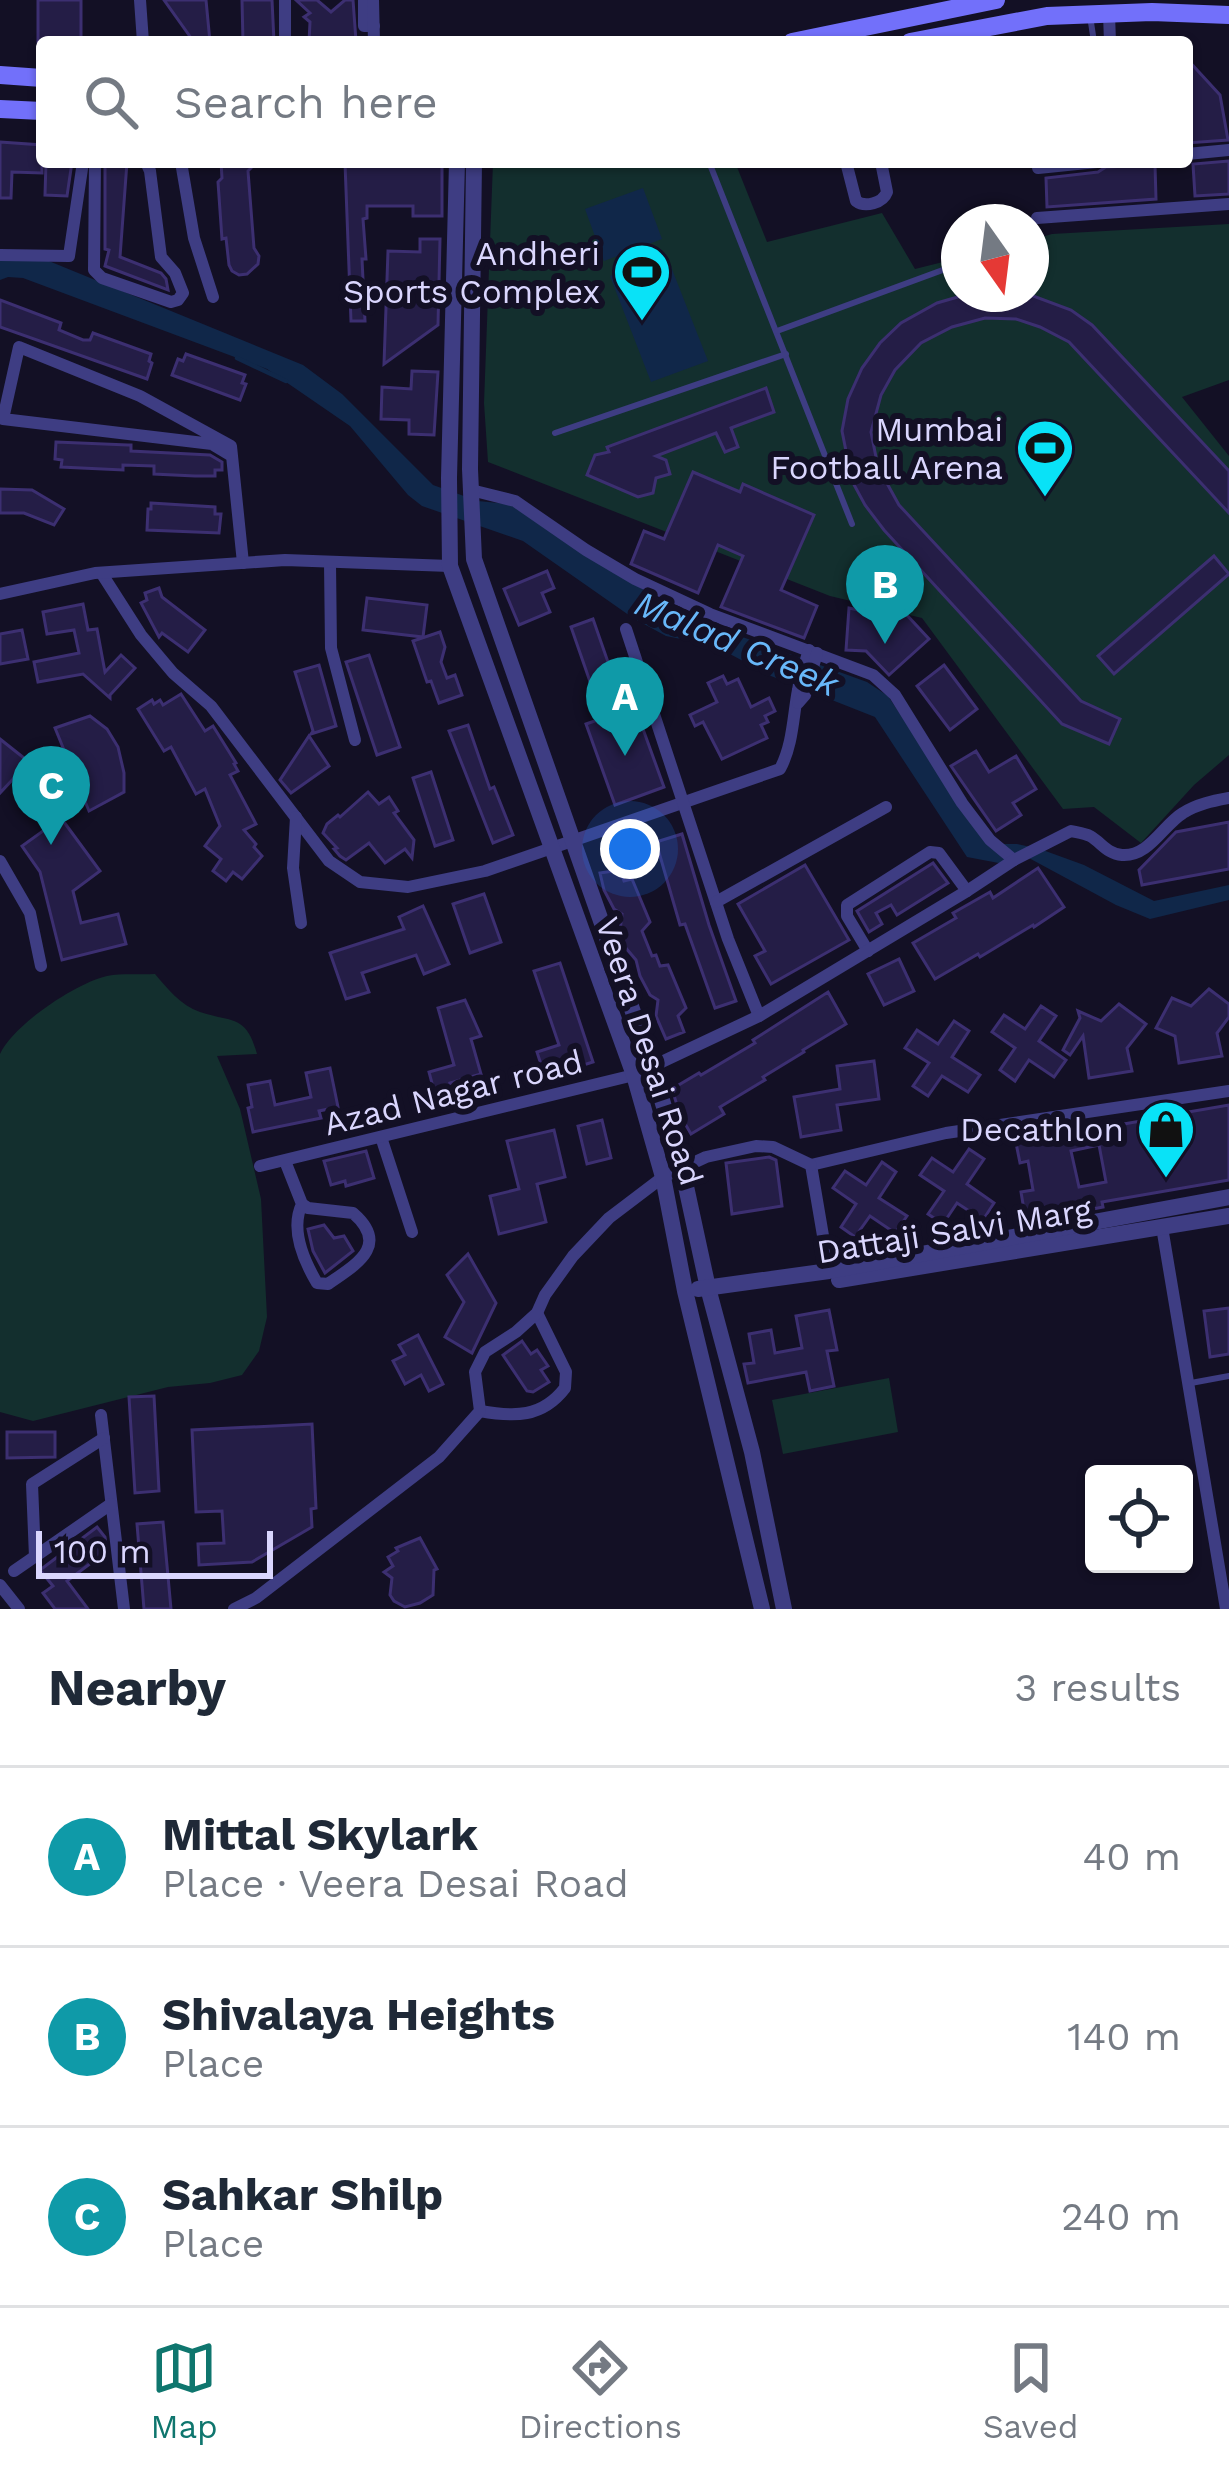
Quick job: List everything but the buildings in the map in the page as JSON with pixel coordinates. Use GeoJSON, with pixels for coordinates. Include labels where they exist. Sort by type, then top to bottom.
{"type":"FeatureCollection","features":[{"type":"Feature","properties":{"kind":"main road"},"geometry":{"type":"LineString","coordinates":[[821,36],[997,0]]}},
{"type":"Feature","properties":{"kind":"main road"},"geometry":{"type":"LineString","coordinates":[[951,36],[1030,18],[1229,15]]}},
{"type":"Feature","properties":{"kind":"main road"},"geometry":{"type":"LineString","coordinates":[[0,75],[36,78]]}},
{"type":"Feature","properties":{"kind":"main road"},"geometry":{"type":"LineString","coordinates":[[0,110],[36,111]]}},
{"type":"Feature","properties":{"kind":"street"},"geometry":{"type":"LineString","coordinates":[[140,0],[143,36]]}},
{"type":"Feature","properties":{"kind":"street"},"geometry":{"type":"LineString","coordinates":[[285,0],[285,36]]}},
{"type":"Feature","properties":{"kind":"street"},"geometry":{"type":"LineString","coordinates":[[364,0],[372,36]]}},
{"type":"Feature","properties":{"kind":"street"},"geometry":{"type":"LineString","coordinates":[[365,36],[373,0]]}},
{"type":"Feature","properties":{"kind":"street"},"geometry":{"type":"LineString","coordinates":[[1100,14],[1108,36]]}},
{"type":"Feature","properties":{"kind":"street"},"geometry":{"type":"LineString","coordinates":[[1193,153],[1229,150]]}},
{"type":"Feature","properties":{"kind":"street"},"geometry":{"type":"LineString","coordinates":[[0,255],[69,256],[81,168]]}},
{"type":"Feature","properties":{"kind":"street"},"geometry":{"type":"LineString","coordinates":[[95,168],[94,270],[102,278],[171,302],[184,293],[161,257],[148,168]]}},
{"type":"Feature","properties":{"kind":"street"},"geometry":{"type":"LineString","coordinates":[[182,168],[194,238],[213,298]]}},
{"type":"Feature","properties":{"kind":"street","name":"Veera Desai Road"},"geometry":{"type":"LineString","coordinates":[[457,168],[450,566],[634,1075],[663,1178],[686,1296],[762,1609]]}},
{"type":"Feature","properties":{"kind":"street"},"geometry":{"type":"LineString","coordinates":[[474,168],[474,559],[652,1066],[752,1452],[784,1609]]}},
{"type":"Feature","properties":{"kind":"street"},"geometry":{"type":"LineString","coordinates":[[848,168],[856,201],[864,205],[885,197],[881,168]]}},
{"type":"Feature","properties":{"kind":"street"},"geometry":{"type":"LineString","coordinates":[[1049,217],[1229,204]]}},
{"type":"Feature","properties":{"kind":"street"},"geometry":{"type":"LineString","coordinates":[[232,456],[212,444],[3,419],[20,347],[140,396],[231,446],[243,563]]}},
{"type":"Feature","properties":{"kind":"street"},"geometry":{"type":"LineString","coordinates":[[471,495],[515,501],[602,560],[710,614],[873,676],[895,695],[990,840],[1014,860]]}},
{"type":"Feature","properties":{"kind":"street"},"geometry":{"type":"LineString","coordinates":[[0,594],[102,574],[285,560],[450,566]]}},
{"type":"Feature","properties":{"kind":"street"},"geometry":{"type":"LineString","coordinates":[[330,563],[331,648],[355,740]]}},
{"type":"Feature","properties":{"kind":"street"},"geometry":{"type":"LineString","coordinates":[[102,574],[141,635],[173,673],[211,706],[329,861],[360,882],[408,886],[485,871],[781,770],[812,656]]}},
{"type":"Feature","properties":{"kind":"street"},"geometry":{"type":"LineString","coordinates":[[626,629],[716,902],[759,1016]]}},
{"type":"Feature","properties":{"kind":"street","name":"Azad Nagar road"},"geometry":{"type":"LineString","coordinates":[[260,1166],[634,1075],[759,1016],[1014,860],[1071,831],[1088,835],[1110,853],[1126,856],[1154,840],[1180,814],[1229,798]]}},
{"type":"Feature","properties":{"kind":"street"},"geometry":{"type":"LineString","coordinates":[[716,902],[886,807]]}},
{"type":"Feature","properties":{"kind":"street"},"geometry":{"type":"LineString","coordinates":[[296,815],[293,868],[302,923]]}},
{"type":"Feature","properties":{"kind":"street"},"geometry":{"type":"LineString","coordinates":[[868,951],[845,909],[930,852],[939,853],[967,891]]}},
{"type":"Feature","properties":{"kind":"street"},"geometry":{"type":"LineString","coordinates":[[0,862],[30,913],[40,965]]}},
{"type":"Feature","properties":{"kind":"street"},"geometry":{"type":"LineString","coordinates":[[234,1609],[260,1603],[439,1457],[480,1411],[475,1372],[484,1352],[537,1313],[544,1295],[573,1256],[609,1218],[682,1168],[706,1157],[756,1146],[773,1147],[811,1165],[946,1133],[1229,1091]]}},
{"type":"Feature","properties":{"kind":"street"},"geometry":{"type":"LineString","coordinates":[[381,1137],[412,1232]]}},
{"type":"Feature","properties":{"kind":"street"},"geometry":{"type":"LineString","coordinates":[[285,1161],[302,1204],[353,1213],[367,1228],[370,1240],[364,1258],[328,1284],[317,1283],[307,1265],[296,1225],[302,1204]]}},
{"type":"Feature","properties":{"kind":"street"},"geometry":{"type":"LineString","coordinates":[[811,1165],[829,1271]]}},
{"type":"Feature","properties":{"kind":"street","name":"Dattaji Salvi Marg"},"geometry":{"type":"LineString","coordinates":[[710,1294],[1229,1197]]}},
{"type":"Feature","properties":{"kind":"street","name":"Dattaji Salvi Marg"},"geometry":{"type":"LineString","coordinates":[[686,1296],[1229,1216]]}},
{"type":"Feature","properties":{"kind":"street"},"geometry":{"type":"LineString","coordinates":[[1162,1227],[1226,1609]]}},
{"type":"Feature","properties":{"kind":"street"},"geometry":{"type":"LineString","coordinates":[[480,1411],[530,1414],[547,1406],[565,1388],[566,1372],[537,1313]]}},
{"type":"Feature","properties":{"kind":"street"},"geometry":{"type":"LineString","coordinates":[[101,1415],[124,1609]]}},
{"type":"Feature","properties":{"kind":"street"},"geometry":{"type":"LineString","coordinates":[[35,1557],[32,1484],[104,1438]]}},
{"type":"Feature","properties":{"kind":"street"},"geometry":{"type":"LineString","coordinates":[[14,1571],[110,1504]]}},
{"type":"Feature","properties":{"kind":"street"},"geometry":{"type":"LineString","coordinates":[[0,1585],[20,1609]]}},
{"type":"Feature","properties":{"kind":"lane"},"geometry":{"type":"LineString","coordinates":[[1095,36],[1100,14]]}},
{"type":"Feature","properties":{"kind":"lane"},"geometry":{"type":"LineString","coordinates":[[711,168],[852,524]]}},
{"type":"Feature","properties":{"kind":"lane"},"geometry":{"type":"LineString","coordinates":[[777,331],[941,270]]}},
{"type":"Feature","properties":{"kind":"lane"},"geometry":{"type":"LineString","coordinates":[[555,433],[786,353]]}},
{"type":"Feature","properties":{"kind":"lane"},"geometry":{"type":"LineString","coordinates":[[1189,1384],[1229,1376]]}},
{"type":"Feature","properties":{"kind":"green space"},"geometry":{"type":"Polygon","coordinates":[[[493,168],[737,168],[767,242],[882,213],[915,269],[941,262],[941,312],[1049,312],[1049,235],[1229,224],[1229,380],[1182,397],[1229,456],[1229,755],[1141,843],[1094,807],[1063,809],[922,618],[830,596],[488,462],[484,403],[493,168]]]}},
{"type":"Feature","properties":{"kind":"green space"},"geometry":{"type":"Polygon","coordinates":[[[155,974],[186,1005],[243,1026],[257,1054],[217,1056],[240,1109],[261,1199],[267,1317],[259,1351],[242,1375],[210,1383],[168,1387],[33,1421],[0,1412],[0,1054],[31,1018],[79,987],[107,976],[155,974]]]}},
{"type":"Feature","properties":{"kind":"green space"},"geometry":{"type":"Polygon","coordinates":[[[889,1378],[898,1432],[783,1454],[772,1400],[889,1378]]]}},
{"type":"Feature","properties":{"kind":"water"},"geometry":{"type":"Polygon","coordinates":[[[643,188],[662,239],[604,261],[585,209],[643,188]]]}},
{"type":"Feature","properties":{"kind":"water"},"geometry":{"type":"Polygon","coordinates":[[[666,254],[708,361],[651,382],[610,276],[666,254]]]}},
{"type":"Feature","properties":{"kind":"water"},"geometry":{"type":"Polygon","coordinates":[[[0,257],[39,257],[303,365],[342,394],[433,485],[478,501],[509,504],[687,617],[867,682],[888,696],[987,844],[1040,849],[1084,865],[1154,901],[1229,885],[1229,900],[1150,919],[1027,857],[1004,864],[967,857],[875,717],[771,676],[715,646],[666,636],[523,541],[422,506],[350,426],[267,369],[23,278],[0,280],[0,257]]]}},
{"type":"Feature","properties":{"kind":"waterway","name":"Malad Creek"},"geometry":{"type":"LineString","coordinates":[[237,358],[286,381]]}},
{"type":"Feature","properties":{"kind":"place","name":"Andheri Sports Complex"},"geometry":{"type":"Point","coordinates":[642,323]}},
{"type":"Feature","properties":{"kind":"place","name":"Mumbai Football Arena"},"geometry":{"type":"Point","coordinates":[1045,499]}},
{"type":"Feature","properties":{"kind":"place","name":"Shivalaya Heights"},"geometry":{"type":"Point","coordinates":[885,644]}},
{"type":"Feature","properties":{"kind":"place","name":"Mittal Skylark"},"geometry":{"type":"Point","coordinates":[625,756]}},
{"type":"Feature","properties":{"kind":"place","name":"Sahkar Shilp"},"geometry":{"type":"Point","coordinates":[51,845]}},
{"type":"Feature","properties":{"kind":"place","name":"Decathlon"},"geometry":{"type":"Point","coordinates":[1166,1180]}}]}
